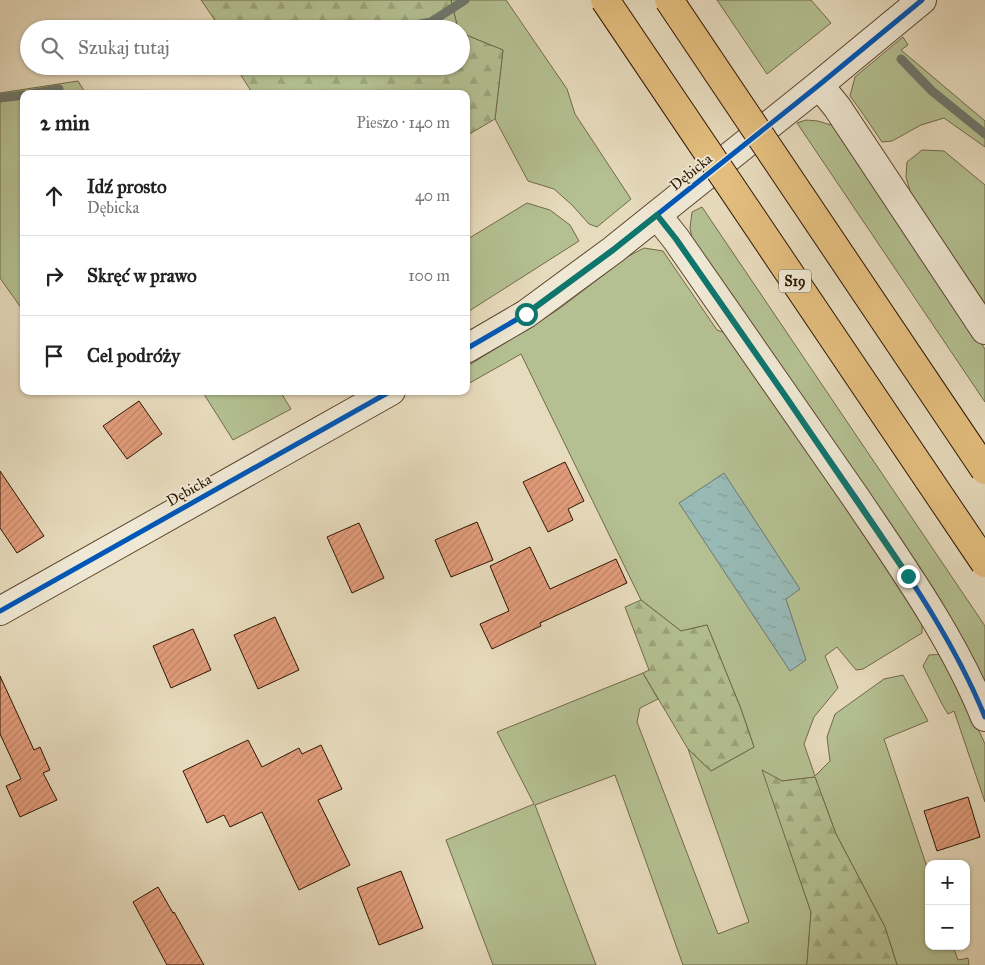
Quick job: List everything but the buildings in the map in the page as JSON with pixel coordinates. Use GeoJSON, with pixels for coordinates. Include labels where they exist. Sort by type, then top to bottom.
{"type":"FeatureCollection","features":[{"type":"Feature","properties":{"kind":"highway","name":"S19"},"geometry":{"type":"LineString","coordinates":[[605,0],[985,562]]}},
{"type":"Feature","properties":{"kind":"highway"},"geometry":{"type":"LineString","coordinates":[[668,0],[985,470]]}},
{"type":"Feature","properties":{"kind":"street","name":"Dębicka"},"geometry":{"type":"LineString","coordinates":[[470,346],[526,314],[613,250],[922,0]]}},
{"type":"Feature","properties":{"kind":"street"},"geometry":{"type":"LineString","coordinates":[[819,85],[836,107],[985,330]]}},
{"type":"Feature","properties":{"kind":"street"},"geometry":{"type":"LineString","coordinates":[[657,215],[676,239],[898,560],[959,660],[985,717]]}},
{"type":"Feature","properties":{"kind":"street","name":"Dębicka"},"geometry":{"type":"LineString","coordinates":[[0,611],[383,395]]}},
{"type":"Feature","properties":{"kind":"green space"},"geometry":{"type":"Polygon","coordinates":[[[201,0],[451,0],[456,20],[215,20],[201,0]]]}},
{"type":"Feature","properties":{"kind":"green space"},"geometry":{"type":"Polygon","coordinates":[[[451,0],[506,0],[567,89],[575,114],[631,199],[597,227],[589,224],[554,189],[528,181],[495,119],[503,50],[470,37],[470,20],[456,20],[451,0]]]}},
{"type":"Feature","properties":{"kind":"green space"},"geometry":{"type":"Polygon","coordinates":[[[717,0],[811,0],[831,23],[767,74],[717,0]]]}},
{"type":"Feature","properties":{"kind":"green space"},"geometry":{"type":"Polygon","coordinates":[[[470,37],[503,50],[495,119],[470,134],[470,90],[250,90],[241,75],[470,75],[470,37]]]}},
{"type":"Feature","properties":{"kind":"green space"},"geometry":{"type":"Polygon","coordinates":[[[903,37],[908,45],[901,50],[985,121],[985,147],[944,118],[921,125],[892,141],[882,142],[850,96],[855,77],[903,37]]]}},
{"type":"Feature","properties":{"kind":"green space"},"geometry":{"type":"Polygon","coordinates":[[[78,81],[84,90],[20,90],[20,306],[0,278],[0,93],[78,81]]]}},
{"type":"Feature","properties":{"kind":"green space"},"geometry":{"type":"Polygon","coordinates":[[[806,120],[818,121],[834,126],[985,349],[985,402],[797,123],[806,120]]]}},
{"type":"Feature","properties":{"kind":"green space"},"geometry":{"type":"Polygon","coordinates":[[[922,150],[944,151],[985,185],[985,306],[913,201],[906,177],[907,162],[922,150]]]}},
{"type":"Feature","properties":{"kind":"green space"},"geometry":{"type":"Polygon","coordinates":[[[527,203],[550,210],[570,225],[579,241],[470,310],[470,238],[527,203]]]}},
{"type":"Feature","properties":{"kind":"green space"},"geometry":{"type":"Polygon","coordinates":[[[702,207],[985,626],[985,683],[846,463],[692,238],[690,228],[692,212],[702,207]]]}},
{"type":"Feature","properties":{"kind":"green space"},"geometry":{"type":"Polygon","coordinates":[[[644,248],[663,251],[717,330],[731,335],[918,611],[922,623],[922,633],[863,669],[856,670],[837,647],[825,656],[838,688],[814,717],[804,744],[815,776],[830,761],[827,737],[835,714],[884,679],[903,675],[928,721],[884,739],[925,861],[925,950],[954,950],[958,960],[968,958],[969,965],[897,965],[885,927],[836,834],[815,777],[782,781],[763,771],[811,912],[806,965],[683,965],[615,775],[535,805],[596,965],[493,965],[446,840],[534,804],[497,732],[643,673],[658,699],[640,708],[637,722],[718,934],[749,922],[688,749],[711,771],[754,747],[741,709],[707,625],[681,631],[641,600],[521,354],[470,383],[470,365],[559,309],[627,257],[644,248]]]}},
{"type":"Feature","properties":{"kind":"green space"},"geometry":{"type":"Polygon","coordinates":[[[205,395],[282,395],[291,409],[233,440],[205,395]]]}},
{"type":"Feature","properties":{"kind":"green space"},"geometry":{"type":"Polygon","coordinates":[[[641,600],[681,631],[707,625],[741,709],[754,747],[711,771],[688,749],[643,673],[649,670],[625,607],[641,600]]]}},
{"type":"Feature","properties":{"kind":"green space"},"geometry":{"type":"Polygon","coordinates":[[[944,654],[985,744],[985,802],[954,711],[948,714],[923,666],[929,655],[944,654]]]}},
{"type":"Feature","properties":{"kind":"green space"},"geometry":{"type":"Polygon","coordinates":[[[762,770],[782,781],[815,777],[836,834],[885,927],[897,965],[806,965],[811,912],[762,770]]]}},
{"type":"Feature","properties":{"kind":"water"},"geometry":{"type":"Polygon","coordinates":[[[724,473],[800,589],[786,599],[806,660],[790,671],[679,503],[724,473]]]}},
{"type":"Feature","properties":{"kind":"waterway"},"geometry":{"type":"LineString","coordinates":[[434,20],[465,0]]}},
{"type":"Feature","properties":{"kind":"waterway"},"geometry":{"type":"LineString","coordinates":[[901,59],[932,91],[985,134]]}},
{"type":"Feature","properties":{"kind":"waterway"},"geometry":{"type":"LineString","coordinates":[[53,90],[59,89]]}},
{"type":"Feature","properties":{"kind":"waterway"},"geometry":{"type":"LineString","coordinates":[[0,98],[20,96]]}},
{"type":"Feature","properties":{"kind":"cycle path"},"geometry":{"type":"LineString","coordinates":[[470,347],[526,314],[613,250],[922,0]]}},
{"type":"Feature","properties":{"kind":"cycle path"},"geometry":{"type":"LineString","coordinates":[[657,215],[676,239],[909,577],[943,631],[985,717]]}},
{"type":"Feature","properties":{"kind":"cycle path"},"geometry":{"type":"LineString","coordinates":[[0,611],[384,395]]}},
{"type":"Feature","properties":{"kind":"route"},"geometry":{"type":"LineString","coordinates":[[526,314],[657,215],[676,239],[784,394],[908,576]]}}]}
